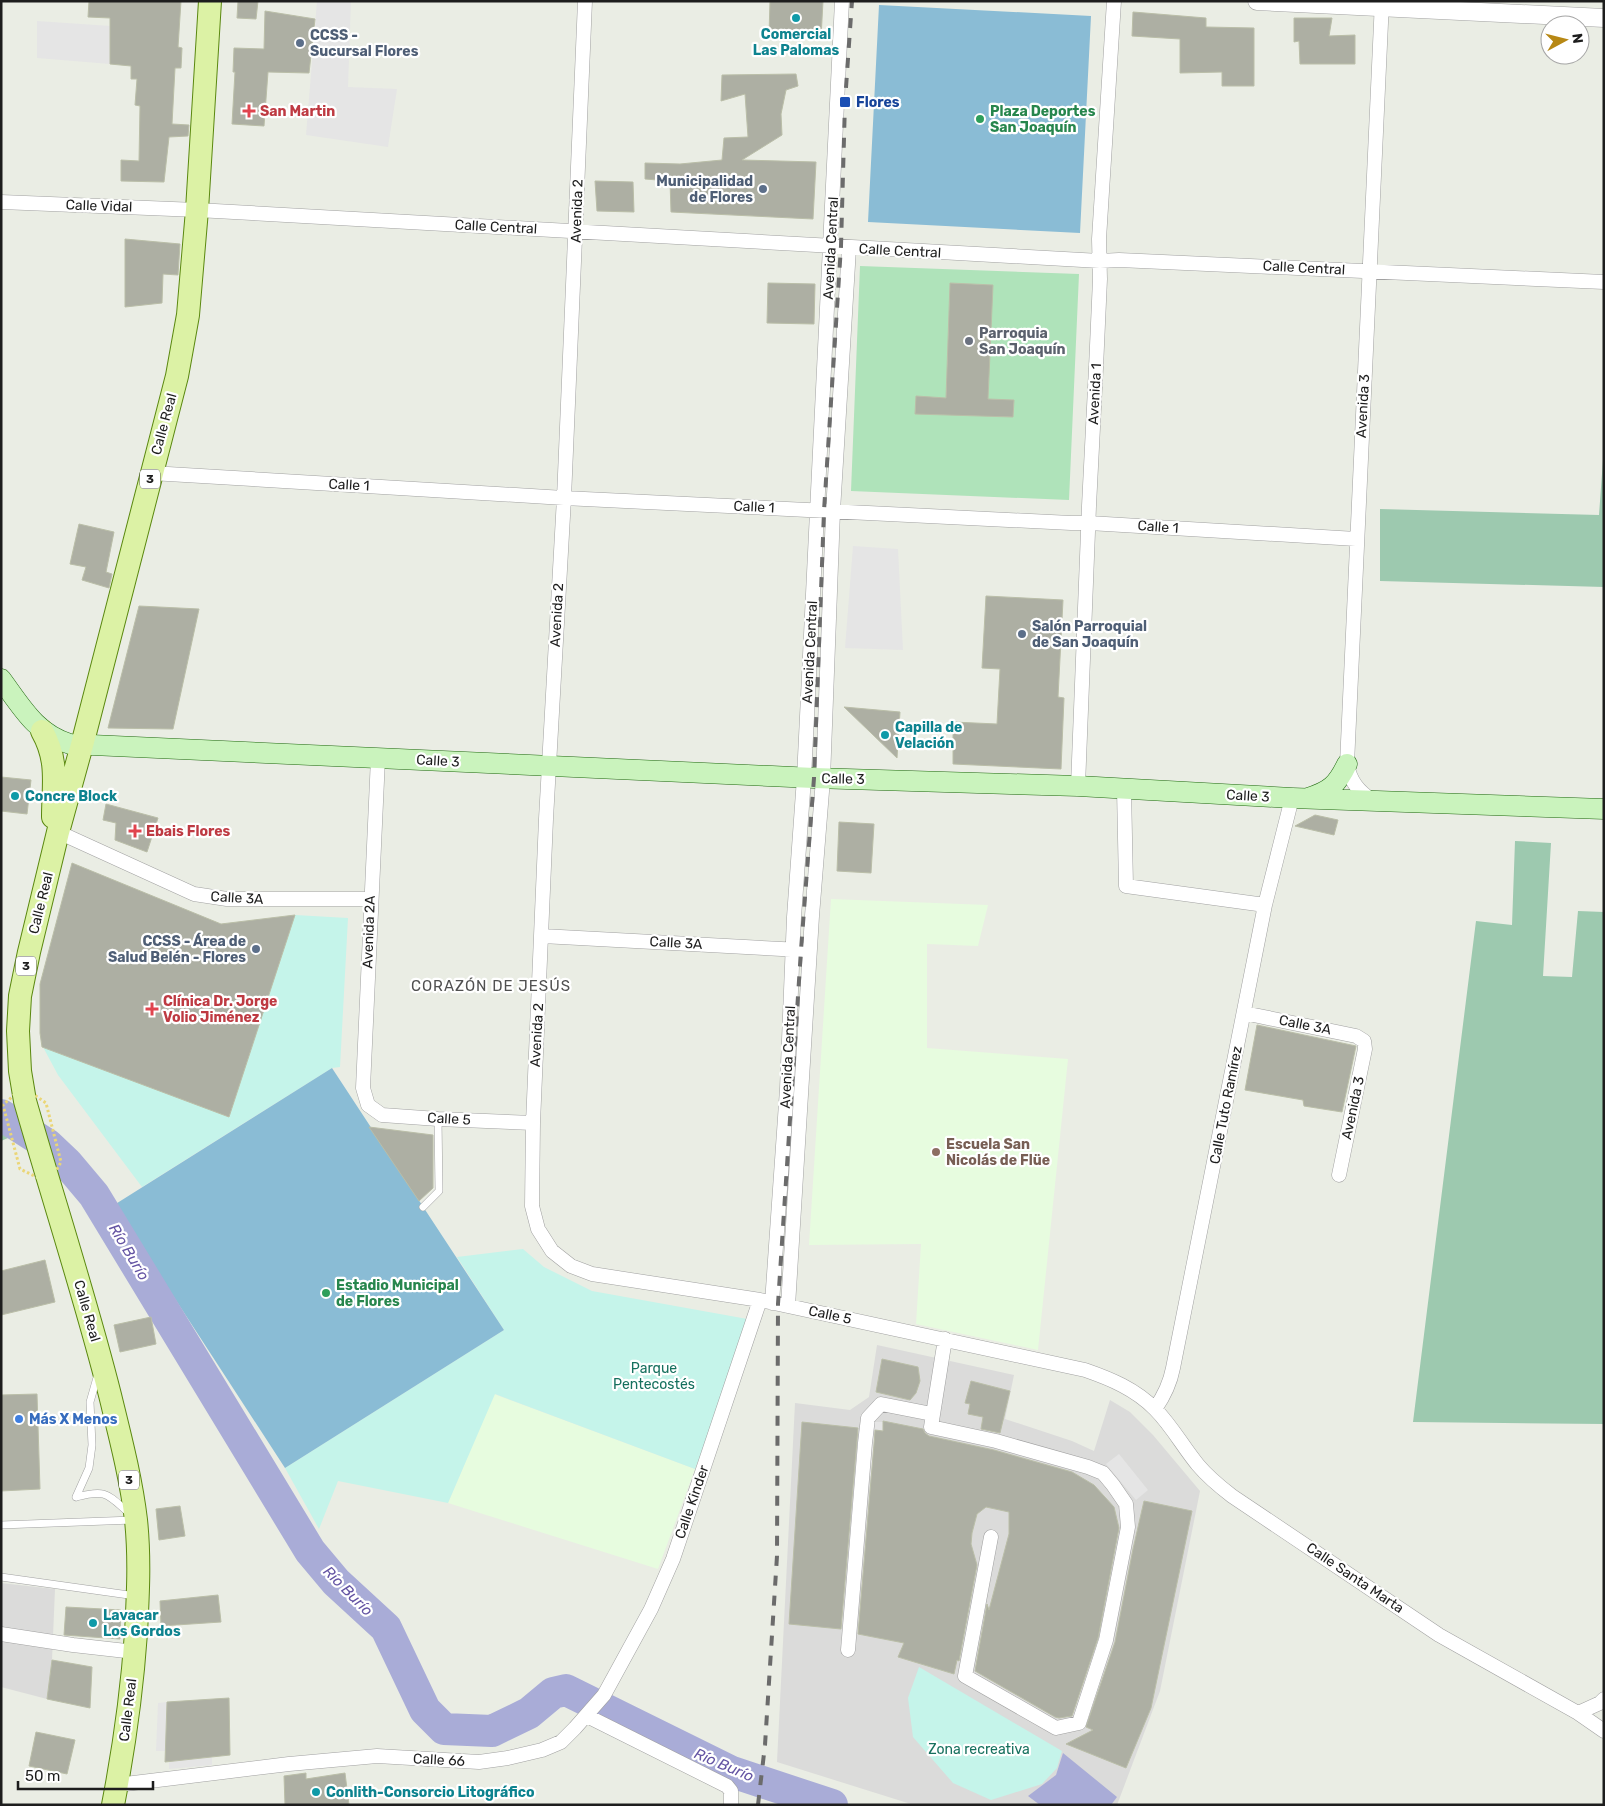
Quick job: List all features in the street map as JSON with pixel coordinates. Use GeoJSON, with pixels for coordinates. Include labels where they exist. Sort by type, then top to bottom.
{"type":"FeatureCollection","features":[{"type":"Feature","properties":{"kind":"main road","name":"Calle Real"},"geometry":{"type":"LineString","coordinates":[[115,1795],[127,1727],[135,1652],[138,1596],[136,1520],[123,1449],[102,1362],[26,1101],[20,1070],[18,1041],[20,996],[58,832],[177,376],[188,315],[197,210],[210,1]]}},
{"type":"Feature","properties":{"kind":"main road"},"geometry":{"type":"LineString","coordinates":[[1,680],[42,731],[49,744],[53,756],[55,776],[52,818],[58,832]]}},
{"type":"Feature","properties":{"kind":"main road","name":"Calle 3"},"geometry":{"type":"LineString","coordinates":[[42,731],[70,744],[82,745],[549,767],[813,778],[1078,786],[1299,798],[1604,809]]}},
{"type":"Feature","properties":{"kind":"main road"},"geometry":{"type":"LineString","coordinates":[[1299,798],[1320,794],[1330,788],[1340,779],[1347,764]]}},
{"type":"Feature","properties":{"kind":"street","name":"Avenida 2"},"geometry":{"type":"LineString","coordinates":[[538,1229],[532,1206],[533,1123],[549,767],[564,498],[585,1]]}},
{"type":"Feature","properties":{"kind":"street","name":"Avenida Central"},"geometry":{"type":"LineString","coordinates":[[788,1306],[810,950],[817,510],[842,1]]}},
{"type":"Feature","properties":{"kind":"street","name":"Avenida 1"},"geometry":{"type":"LineString","coordinates":[[1078,786],[1089,522],[1088,506],[1096,368],[1100,261],[1099,239],[1114,1]]}},
{"type":"Feature","properties":{"kind":"street"},"geometry":{"type":"LineString","coordinates":[[1258,1],[1381,4],[1604,18]]}},
{"type":"Feature","properties":{"kind":"street","name":"Avenida 3"},"geometry":{"type":"LineString","coordinates":[[1374,801],[1363,794],[1354,784],[1349,775],[1347,764],[1381,4]]}},
{"type":"Feature","properties":{"kind":"street","name":"Calle Vidal"},"geometry":{"type":"LineString","coordinates":[[1,202],[197,210]]}},
{"type":"Feature","properties":{"kind":"street","name":"Calle Central"},"geometry":{"type":"LineString","coordinates":[[197,210],[831,244],[849,248],[1100,261],[1119,260],[1604,282]]}},
{"type":"Feature","properties":{"kind":"street","name":"Avenida Central"},"geometry":{"type":"LineString","coordinates":[[766,1302],[787,1088],[792,950],[813,778],[833,511],[849,248]]}},
{"type":"Feature","properties":{"kind":"street","name":"Calle 1"},"geometry":{"type":"LineString","coordinates":[[151,473],[564,498],[1071,523],[1089,522],[1356,539]]}},
{"type":"Feature","properties":{"kind":"street","name":"Avenida 2A"},"geometry":{"type":"LineString","coordinates":[[368,1105],[363,1088],[370,899],[378,758]]}},
{"type":"Feature","properties":{"kind":"street"},"geometry":{"type":"LineString","coordinates":[[1124,789],[1126,886],[1265,906]]}},
{"type":"Feature","properties":{"kind":"street","name":"Calle Tuto Ramírez"},"geometry":{"type":"LineString","coordinates":[[1155,1409],[1164,1396],[1172,1375],[1265,906],[1299,798]]}},
{"type":"Feature","properties":{"kind":"street","name":"Calle 3A"},"geometry":{"type":"LineString","coordinates":[[58,832],[194,894],[207,897],[227,899],[370,899]]}},
{"type":"Feature","properties":{"kind":"street","name":"Calle 3A"},"geometry":{"type":"LineString","coordinates":[[542,936],[810,950]]}},
{"type":"Feature","properties":{"kind":"street","name":"Calle 3A"},"geometry":{"type":"LineString","coordinates":[[1244,1013],[1356,1036],[1364,1041]]}},
{"type":"Feature","properties":{"kind":"street","name":"Avenida 3"},"geometry":{"type":"LineString","coordinates":[[1339,1175],[1365,1049],[1364,1041]]}},
{"type":"Feature","properties":{"kind":"street","name":"Calle 5"},"geometry":{"type":"LineString","coordinates":[[368,1105],[382,1115],[533,1123]]}},
{"type":"Feature","properties":{"kind":"street","name":"Calle 5"},"geometry":{"type":"LineString","coordinates":[[538,1229],[552,1251],[570,1266],[592,1274],[788,1306],[945,1339],[1085,1370],[1110,1379],[1134,1391]]}},
{"type":"Feature","properties":{"kind":"street","name":"Calle Kinder"},"geometry":{"type":"LineString","coordinates":[[586,1716],[604,1695],[651,1608],[673,1559],[766,1302]]}},
{"type":"Feature","properties":{"kind":"street"},"geometry":{"type":"LineString","coordinates":[[945,1339],[931,1427],[996,1441],[1088,1466],[1102,1473],[1126,1504],[1128,1527],[1106,1640],[1079,1723],[1056,1728],[965,1676],[991,1537]]}},
{"type":"Feature","properties":{"kind":"street","name":"Calle Santa Marta"},"geometry":{"type":"LineString","coordinates":[[1134,1391],[1155,1409],[1213,1482],[1232,1496],[1439,1635],[1578,1713],[1604,1731]]}},
{"type":"Feature","properties":{"kind":"street"},"geometry":{"type":"LineString","coordinates":[[848,1650],[868,1418],[881,1404],[932,1414]]}},
{"type":"Feature","properties":{"kind":"street"},"geometry":{"type":"LineString","coordinates":[[1,1634],[135,1652]]}},
{"type":"Feature","properties":{"kind":"street"},"geometry":{"type":"LineString","coordinates":[[1578,1713],[1600,1703],[1604,1699]]}},
{"type":"Feature","properties":{"kind":"street"},"geometry":{"type":"LineString","coordinates":[[586,1716],[706,1774],[727,1786],[731,1798]]}},
{"type":"Feature","properties":{"kind":"street","name":"Calle 66"},"geometry":{"type":"LineString","coordinates":[[115,1795],[289,1764],[378,1756],[479,1762],[508,1758],[542,1750],[561,1742],[586,1716]]}},
{"type":"Feature","properties":{"kind":"lane"},"geometry":{"type":"LineString","coordinates":[[423,1207],[439,1191],[438,1119]]}},
{"type":"Feature","properties":{"kind":"lane"},"geometry":{"type":"LineString","coordinates":[[102,1362],[90,1402],[92,1445],[89,1468],[76,1496],[94,1492],[107,1493],[136,1520]]}},
{"type":"Feature","properties":{"kind":"lane"},"geometry":{"type":"LineString","coordinates":[[1,1525],[136,1520]]}},
{"type":"Feature","properties":{"kind":"lane"},"geometry":{"type":"LineString","coordinates":[[1,1577],[138,1596]]}},
{"type":"Feature","properties":{"kind":"path"},"geometry":{"type":"LineString","coordinates":[[4,1105],[20,1169]]}},
{"type":"Feature","properties":{"kind":"shaded area"},"geometry":{"type":"Polygon","coordinates":[[[317,1],[351,1],[348,87],[397,89],[388,147],[306,135],[317,1]]]}},
{"type":"Feature","properties":{"kind":"shaded area","name":"Plaza Deportes San Joaquín"},"geometry":{"type":"Polygon","coordinates":[[[879,5],[1091,16],[1080,233],[868,222],[879,5]]]}},
{"type":"Feature","properties":{"kind":"shaded area"},"geometry":{"type":"Polygon","coordinates":[[[37,21],[111,26],[110,64],[37,58],[37,21]]]}},
{"type":"Feature","properties":{"kind":"shaded area"},"geometry":{"type":"Polygon","coordinates":[[[1604,446],[1604,587],[1380,581],[1380,509],[1599,515],[1604,446]]]}},
{"type":"Feature","properties":{"kind":"shaded area"},"geometry":{"type":"Polygon","coordinates":[[[853,546],[898,549],[903,650],[845,648],[853,546]]]}},
{"type":"Feature","properties":{"kind":"shaded area"},"geometry":{"type":"Polygon","coordinates":[[[1515,841],[1551,843],[1543,976],[1572,977],[1578,911],[1604,912],[1604,1424],[1413,1422],[1476,921],[1512,925],[1515,841]]]}},
{"type":"Feature","properties":{"kind":"shaded area","name":"Escuela San Nicolás de Flüe"},"geometry":{"type":"Polygon","coordinates":[[[831,899],[988,905],[978,946],[927,944],[927,1048],[1068,1059],[1038,1350],[916,1324],[921,1244],[809,1245],[831,899]]]}},
{"type":"Feature","properties":{"kind":"shaded area","name":"Estadio Municipal de Flores"},"geometry":{"type":"Polygon","coordinates":[[[332,1068],[504,1330],[285,1468],[114,1205],[332,1068]]]}},
{"type":"Feature","properties":{"kind":"shaded area"},"geometry":{"type":"Polygon","coordinates":[[[1,1113],[8,1138],[1,1141],[1,1113]]]}},
{"type":"Feature","properties":{"kind":"shaded area"},"geometry":{"type":"Polygon","coordinates":[[[877,1345],[1014,1375],[1005,1419],[1072,1441],[1094,1451],[1110,1400],[1130,1412],[1153,1435],[1200,1491],[1160,1691],[1117,1805],[914,1805],[777,1762],[795,1403],[850,1410],[869,1397],[877,1345]]]}},
{"type":"Feature","properties":{"kind":"shaded area"},"geometry":{"type":"Polygon","coordinates":[[[494,1394],[695,1469],[658,1569],[448,1503],[494,1394]]]}},
{"type":"Feature","properties":{"kind":"shaded area"},"geometry":{"type":"Polygon","coordinates":[[[874,1422],[883,1422],[882,1478],[869,1476],[874,1422]]]}},
{"type":"Feature","properties":{"kind":"shaded area"},"geometry":{"type":"Polygon","coordinates":[[[1119,1454],[1148,1490],[1136,1500],[1106,1464],[1119,1454]]]}},
{"type":"Feature","properties":{"kind":"shaded area"},"geometry":{"type":"Polygon","coordinates":[[[1,1583],[55,1589],[52,1660],[47,1699],[1,1687],[1,1583]]]}},
{"type":"Feature","properties":{"kind":"shaded area"},"geometry":{"type":"Polygon","coordinates":[[[167,1702],[165,1751],[156,1751],[158,1703],[167,1702]]]}},
{"type":"Feature","properties":{"kind":"shaded area"},"geometry":{"type":"Polygon","coordinates":[[[1063,1753],[1117,1797],[1111,1805],[1040,1805],[1028,1796],[1056,1775],[1063,1753]]]}},
{"type":"Feature","properties":{"kind":"shaded area"},"geometry":{"type":"Polygon","coordinates":[[[212,1757],[212,1765],[169,1769],[169,1761],[212,1757]]]}},
{"type":"Feature","properties":{"kind":"green space"},"geometry":{"type":"Polygon","coordinates":[[[860,266],[1079,274],[1069,500],[851,491],[860,266]],[[950,283],[946,398],[917,397],[915,413],[1013,417],[1014,400],[988,399],[992,285],[950,283]]]}},
{"type":"Feature","properties":{"kind":"green space"},"geometry":{"type":"Polygon","coordinates":[[[295,915],[348,918],[340,1067],[332,1068],[142,1187],[58,1075],[43,1047],[229,1117],[295,915]]]}},
{"type":"Feature","properties":{"kind":"green space","name":"Parque Pentecostés"},"geometry":{"type":"Polygon","coordinates":[[[523,1249],[544,1267],[592,1291],[753,1320],[695,1469],[495,1394],[448,1503],[338,1481],[319,1529],[285,1468],[504,1330],[457,1257],[523,1249]]]}},
{"type":"Feature","properties":{"kind":"green space","name":"Zona recreativa"},"geometry":{"type":"Polygon","coordinates":[[[919,1667],[1062,1751],[1057,1768],[1042,1784],[991,1800],[953,1783],[913,1737],[908,1698],[919,1667]]]}},
{"type":"Feature","properties":{"kind":"building"},"geometry":{"type":"Polygon","coordinates":[[[89,1],[181,1],[178,47],[182,48],[181,68],[175,68],[172,124],[189,125],[188,136],[169,137],[164,182],[121,181],[121,160],[139,161],[140,106],[135,105],[137,79],[131,79],[131,66],[110,64],[110,18],[88,17],[89,1]]]}},
{"type":"Feature","properties":{"kind":"building"},"geometry":{"type":"Polygon","coordinates":[[[238,1],[258,1],[256,19],[237,18],[238,1]]]}},
{"type":"Feature","properties":{"kind":"building","name":"Comercial Las Palomas"},"geometry":{"type":"Polygon","coordinates":[[[770,1],[823,1],[821,38],[769,35],[770,1]]]}},
{"type":"Feature","properties":{"kind":"building","name":"CCSS - Sucursal Flores"},"geometry":{"type":"Polygon","coordinates":[[[265,11],[315,19],[309,73],[268,72],[264,126],[232,124],[235,72],[233,72],[234,48],[264,49],[265,11]]]}},
{"type":"Feature","properties":{"kind":"building"},"geometry":{"type":"Polygon","coordinates":[[[1133,12],[1206,18],[1206,27],[1254,28],[1254,86],[1222,86],[1222,72],[1180,73],[1180,39],[1132,36],[1133,12]]]}},
{"type":"Feature","properties":{"kind":"building"},"geometry":{"type":"Polygon","coordinates":[[[1294,18],[1332,18],[1329,36],[1355,35],[1355,64],[1300,64],[1299,41],[1294,42],[1294,18]]]}},
{"type":"Feature","properties":{"kind":"building"},"geometry":{"type":"Polygon","coordinates":[[[796,74],[798,86],[786,90],[781,114],[782,135],[742,160],[816,162],[813,219],[671,212],[670,181],[645,179],[645,163],[680,164],[722,160],[724,138],[748,137],[745,94],[721,101],[722,75],[796,74]]]}},
{"type":"Feature","properties":{"kind":"building"},"geometry":{"type":"Polygon","coordinates":[[[595,181],[633,182],[634,212],[597,211],[595,181]]]}},
{"type":"Feature","properties":{"kind":"building"},"geometry":{"type":"Polygon","coordinates":[[[125,239],[180,244],[178,275],[163,274],[162,303],[125,307],[125,239]]]}},
{"type":"Feature","properties":{"kind":"building"},"geometry":{"type":"Polygon","coordinates":[[[768,283],[815,284],[814,324],[767,323],[768,283]]]}},
{"type":"Feature","properties":{"kind":"building","name":"Parroquia San Joaquín"},"geometry":{"type":"Polygon","coordinates":[[[950,283],[993,285],[988,399],[1014,400],[1013,417],[915,414],[916,396],[946,398],[950,283]]]}},
{"type":"Feature","properties":{"kind":"building"},"geometry":{"type":"Polygon","coordinates":[[[79,524],[114,532],[106,572],[112,574],[109,588],[82,580],[86,567],[70,564],[79,524]]]}},
{"type":"Feature","properties":{"kind":"building"},"geometry":{"type":"Polygon","coordinates":[[[986,596],[1063,600],[1058,697],[1064,698],[1061,769],[953,764],[953,722],[997,724],[1000,669],[982,668],[986,596]]]}},
{"type":"Feature","properties":{"kind":"building"},"geometry":{"type":"Polygon","coordinates":[[[139,606],[199,609],[173,729],[108,728],[139,606]]]}},
{"type":"Feature","properties":{"kind":"building","name":"Capilla de Velación"},"geometry":{"type":"Polygon","coordinates":[[[844,707],[900,712],[897,758],[844,707]]]}},
{"type":"Feature","properties":{"kind":"building","name":"Concre Block"},"geometry":{"type":"Polygon","coordinates":[[[1,777],[31,780],[27,814],[1,811],[1,777]]]}},
{"type":"Feature","properties":{"kind":"building","name":"Ebais Flores"},"geometry":{"type":"Polygon","coordinates":[[[106,804],[158,818],[147,852],[115,840],[116,823],[103,820],[106,804]]]}},
{"type":"Feature","properties":{"kind":"building"},"geometry":{"type":"Polygon","coordinates":[[[1315,815],[1338,820],[1334,835],[1295,826],[1315,815]]]}},
{"type":"Feature","properties":{"kind":"building"},"geometry":{"type":"Polygon","coordinates":[[[839,822],[874,824],[871,873],[837,871],[839,822]]]}},
{"type":"Feature","properties":{"kind":"building","name":"Clínica Dr. Jorge Volio Jiménez"},"geometry":{"type":"Polygon","coordinates":[[[72,863],[221,924],[295,915],[229,1117],[42,1047],[40,1033],[40,984],[72,863]]]}},
{"type":"Feature","properties":{"kind":"building"},"geometry":{"type":"Polygon","coordinates":[[[1257,1025],[1356,1046],[1342,1112],[1304,1106],[1303,1100],[1245,1090],[1257,1025]]]}},
{"type":"Feature","properties":{"kind":"building"},"geometry":{"type":"Polygon","coordinates":[[[369,1127],[433,1135],[433,1188],[419,1201],[369,1127]]]}},
{"type":"Feature","properties":{"kind":"building"},"geometry":{"type":"Polygon","coordinates":[[[45,1260],[55,1302],[1,1315],[1,1271],[45,1260]]]}},
{"type":"Feature","properties":{"kind":"building"},"geometry":{"type":"Polygon","coordinates":[[[151,1317],[156,1344],[120,1352],[114,1325],[151,1317]]]}},
{"type":"Feature","properties":{"kind":"building"},"geometry":{"type":"Polygon","coordinates":[[[882,1359],[918,1367],[920,1381],[916,1393],[910,1400],[876,1392],[882,1359]]]}},
{"type":"Feature","properties":{"kind":"building"},"geometry":{"type":"Polygon","coordinates":[[[971,1381],[1010,1391],[1000,1433],[981,1429],[983,1417],[968,1414],[970,1404],[965,1403],[971,1381]]]}},
{"type":"Feature","properties":{"kind":"building","name":"Más X Menos"},"geometry":{"type":"Polygon","coordinates":[[[37,1394],[40,1489],[1,1491],[1,1395],[37,1394]]]}},
{"type":"Feature","properties":{"kind":"building"},"geometry":{"type":"Polygon","coordinates":[[[883,1421],[923,1429],[929,1436],[994,1450],[1072,1472],[1094,1485],[1114,1507],[1119,1528],[1098,1638],[1072,1716],[1055,1717],[975,1671],[987,1604],[989,1610],[1009,1534],[1009,1512],[986,1507],[977,1514],[971,1544],[977,1565],[959,1661],[957,1660],[954,1674],[898,1657],[904,1643],[858,1634],[875,1430],[883,1431],[883,1421]]]}},
{"type":"Feature","properties":{"kind":"building"},"geometry":{"type":"Polygon","coordinates":[[[802,1422],[858,1428],[841,1629],[789,1624],[802,1422]]]}},
{"type":"Feature","properties":{"kind":"building"},"geometry":{"type":"Polygon","coordinates":[[[1144,1501],[1192,1511],[1151,1708],[1126,1768],[1066,1744],[1093,1730],[1086,1727],[1115,1642],[1144,1501]]]}},
{"type":"Feature","properties":{"kind":"building"},"geometry":{"type":"Polygon","coordinates":[[[180,1506],[185,1536],[159,1540],[156,1509],[180,1506]]]}},
{"type":"Feature","properties":{"kind":"building"},"geometry":{"type":"Polygon","coordinates":[[[218,1595],[221,1622],[161,1626],[160,1601],[218,1595]]]}},
{"type":"Feature","properties":{"kind":"building","name":"Lavacar Los Gordos"},"geometry":{"type":"Polygon","coordinates":[[[66,1607],[121,1610],[120,1639],[64,1635],[66,1607]]]}},
{"type":"Feature","properties":{"kind":"building"},"geometry":{"type":"Polygon","coordinates":[[[52,1660],[92,1667],[90,1708],[47,1699],[52,1660]]]}},
{"type":"Feature","properties":{"kind":"building"},"geometry":{"type":"Polygon","coordinates":[[[229,1698],[230,1755],[165,1762],[167,1702],[229,1698]]]}},
{"type":"Feature","properties":{"kind":"building"},"geometry":{"type":"Polygon","coordinates":[[[36,1732],[75,1740],[67,1774],[29,1766],[36,1732]]]}},
{"type":"Feature","properties":{"kind":"building","name":"Conlith-Consorcio Litográfico"},"geometry":{"type":"Polygon","coordinates":[[[306,1773],[306,1779],[345,1773],[349,1805],[285,1805],[284,1776],[306,1773]]]}},
{"type":"Feature","properties":{"kind":"waterway","name":"Río Burío"},"geometry":{"type":"LineString","coordinates":[[1,1115],[48,1145],[67,1163],[94,1195],[310,1551],[336,1582],[386,1628],[425,1710],[444,1729],[492,1731],[529,1713],[553,1693],[566,1690],[732,1772],[832,1805]]}},
{"type":"Feature","properties":{"kind":"railway"},"geometry":{"type":"LineString","coordinates":[[758,1805],[765,1745],[777,1556],[778,1304],[814,778],[824,511],[841,246],[845,102],[852,1]]}},
{"type":"Feature","properties":{"kind":"place","name":"Comercial Las Palomas"},"geometry":{"type":"Point","coordinates":[796,18]}},
{"type":"Feature","properties":{"kind":"place","name":"CCSS - Sucursal Flores"},"geometry":{"type":"Point","coordinates":[300,43]}},
{"type":"Feature","properties":{"kind":"place","name":"Flores"},"geometry":{"type":"Point","coordinates":[845,102]}},
{"type":"Feature","properties":{"kind":"place","name":"San Martin"},"geometry":{"type":"Point","coordinates":[249,111]}},
{"type":"Feature","properties":{"kind":"place","name":"Plaza Deportes San Joaquín"},"geometry":{"type":"Point","coordinates":[980,119]}},
{"type":"Feature","properties":{"kind":"place","name":"Municipalidad de Flores"},"geometry":{"type":"Point","coordinates":[763,189]}},
{"type":"Feature","properties":{"kind":"place","name":"Parroquia San Joaquín"},"geometry":{"type":"Point","coordinates":[969,341]}},
{"type":"Feature","properties":{"kind":"place","name":"Salón Parroquial de San Joaquín"},"geometry":{"type":"Point","coordinates":[1022,634]}},
{"type":"Feature","properties":{"kind":"place","name":"Capilla de Velación"},"geometry":{"type":"Point","coordinates":[885,735]}},
{"type":"Feature","properties":{"kind":"place","name":"Concre Block"},"geometry":{"type":"Point","coordinates":[15,796]}},
{"type":"Feature","properties":{"kind":"place","name":"Ebais Flores"},"geometry":{"type":"Point","coordinates":[135,831]}},
{"type":"Feature","properties":{"kind":"place","name":"CCSS - Área de Salud Belén - Flores"},"geometry":{"type":"Point","coordinates":[256,949]}},
{"type":"Feature","properties":{"kind":"place","name":"Clínica Dr. Jorge Volio Jiménez"},"geometry":{"type":"Point","coordinates":[152,1009]}},
{"type":"Feature","properties":{"kind":"place","name":"Escuela San Nicolás de Flüe"},"geometry":{"type":"Point","coordinates":[936,1152]}},
{"type":"Feature","properties":{"kind":"place","name":"Estadio Municipal de Flores"},"geometry":{"type":"Point","coordinates":[326,1293]}},
{"type":"Feature","properties":{"kind":"place","name":"Más X Menos"},"geometry":{"type":"Point","coordinates":[19,1419]}},
{"type":"Feature","properties":{"kind":"place","name":"Lavacar Los Gordos"},"geometry":{"type":"Point","coordinates":[93,1623]}},
{"type":"Feature","properties":{"kind":"place","name":"Conlith-Consorcio Litográfico"},"geometry":{"type":"Point","coordinates":[316,1792]}},
{"type":"Feature","properties":{"kind":"district","name":"CORAZÓN DE JESÚS"},"geometry":{"type":"Point","coordinates":[491,986]}}]}
